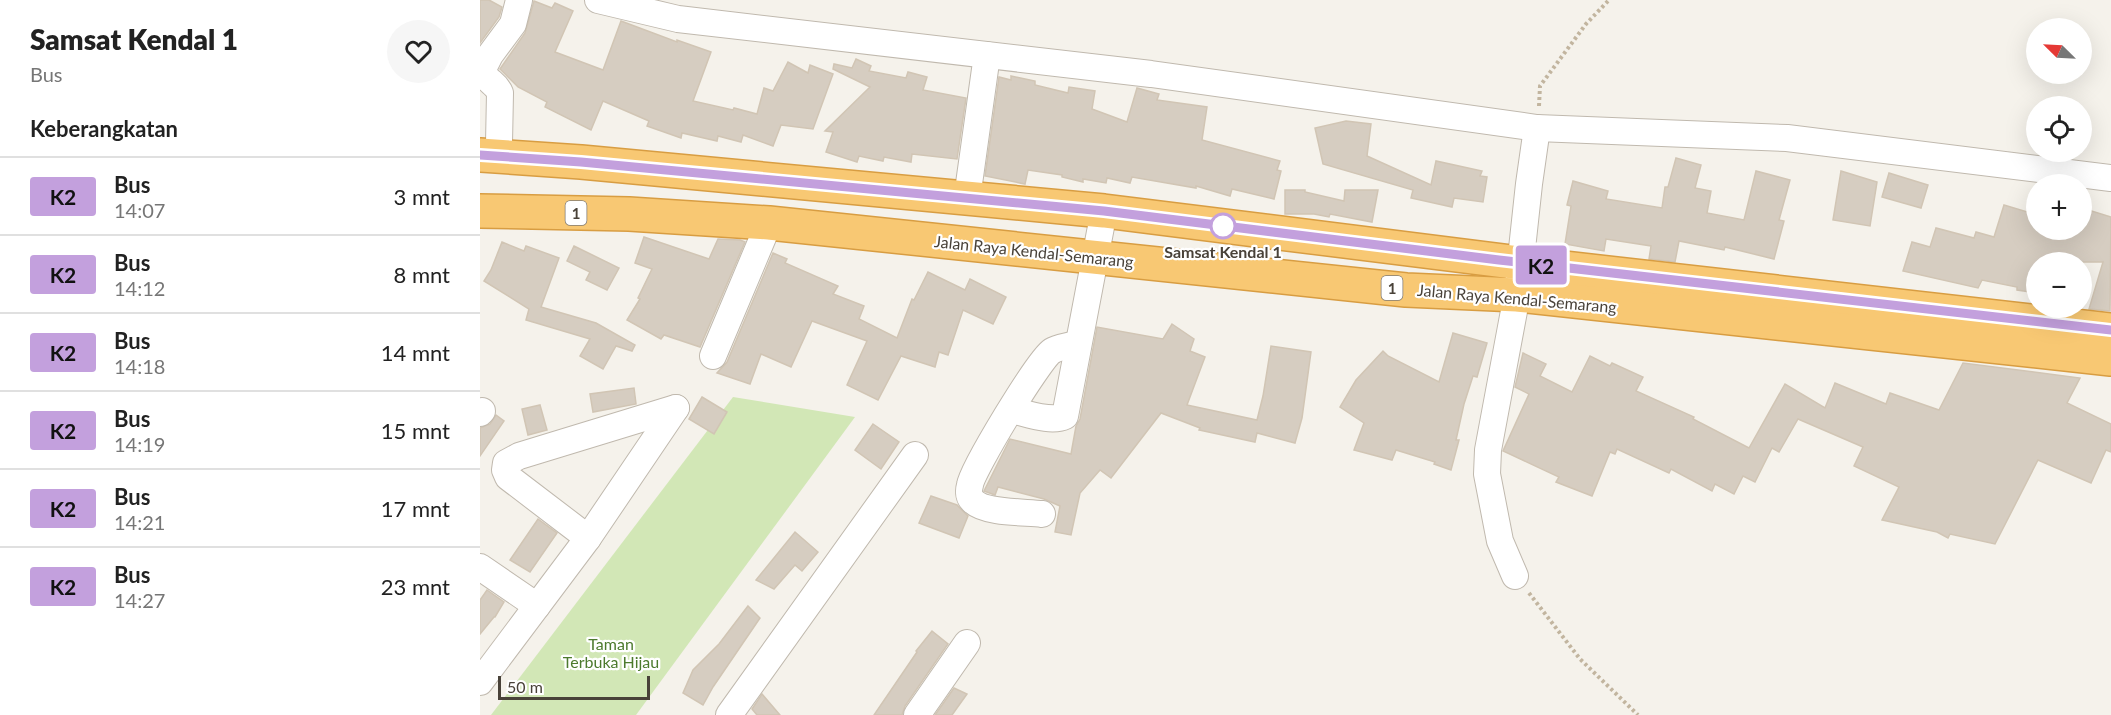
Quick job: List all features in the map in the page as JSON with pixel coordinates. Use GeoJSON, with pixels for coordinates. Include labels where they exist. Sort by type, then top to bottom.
{"type":"FeatureCollection","features":[{"type":"Feature","properties":{"kind":"highway","name":"Jalan Raya Kendal-Semarang"},"geometry":{"type":"LineString","coordinates":[[486,146],[581,162],[1104,211],[1520,262],[2096,343]]}},
{"type":"Feature","properties":{"kind":"highway","name":"Jalan Raya Kendal-Semarang"},"geometry":{"type":"LineString","coordinates":[[480,211],[629,214],[769,223],[1406,290],[1517,295],[2096,343]]}},
{"type":"Feature","properties":{"kind":"street"},"geometry":{"type":"LineString","coordinates":[[486,146],[500,93],[498,87],[486,78],[483,69],[490,55],[513,24],[519,0]]}},
{"type":"Feature","properties":{"kind":"street"},"geometry":{"type":"LineString","coordinates":[[598,0],[678,19],[1282,91],[1538,128],[1786,138],[2111,178]]}},
{"type":"Feature","properties":{"kind":"street"},"geometry":{"type":"LineString","coordinates":[[967,198],[987,55]]}},
{"type":"Feature","properties":{"kind":"street"},"geometry":{"type":"LineString","coordinates":[[1515,576],[1500,541],[1487,474],[1488,450],[1517,295],[1538,128]]}},
{"type":"Feature","properties":{"kind":"street"},"geometry":{"type":"LineString","coordinates":[[1011,410],[1050,417],[1065,416],[1104,211]]}},
{"type":"Feature","properties":{"kind":"street"},"geometry":{"type":"LineString","coordinates":[[713,356],[769,223]]}},
{"type":"Feature","properties":{"kind":"street"},"geometry":{"type":"LineString","coordinates":[[1042,514],[984,508],[973,502],[969,495],[970,483],[1038,366],[1052,351],[1078,344]]}},
{"type":"Feature","properties":{"kind":"street"},"geometry":{"type":"LineString","coordinates":[[480,682],[588,537],[676,408],[519,456],[506,463],[505,471],[508,477],[588,537]]}},
{"type":"Feature","properties":{"kind":"street"},"geometry":{"type":"LineString","coordinates":[[729,715],[915,455]]}},
{"type":"Feature","properties":{"kind":"street"},"geometry":{"type":"LineString","coordinates":[[480,567],[537,606]]}},
{"type":"Feature","properties":{"kind":"street"},"geometry":{"type":"LineString","coordinates":[[917,715],[967,643]]}},
{"type":"Feature","properties":{"kind":"path"},"geometry":{"type":"LineString","coordinates":[[1538,128],[1540,86],[1586,24],[1610,0]]}},
{"type":"Feature","properties":{"kind":"path"},"geometry":{"type":"LineString","coordinates":[[1515,576],[1580,659],[1638,715]]}},
{"type":"Feature","properties":{"kind":"green space","name":"Taman Terbuka Hijau"},"geometry":{"type":"Polygon","coordinates":[[[733,397],[855,417],[636,715],[491,715],[733,397]]]}},
{"type":"Feature","properties":{"kind":"building"},"geometry":{"type":"Polygon","coordinates":[[[480,0],[489,0],[502,7],[499,17],[480,43],[480,0]]]}},
{"type":"Feature","properties":{"kind":"building"},"geometry":{"type":"Polygon","coordinates":[[[534,1],[552,8],[555,3],[573,11],[555,52],[603,70],[621,21],[711,52],[693,101],[757,114],[764,88],[773,91],[788,62],[808,73],[810,65],[833,74],[813,129],[781,125],[773,146],[743,135],[741,142],[718,136],[717,141],[682,133],[681,138],[647,126],[649,121],[603,101],[591,130],[545,107],[547,102],[518,87],[500,69],[525,33],[534,1]]]}},
{"type":"Feature","properties":{"kind":"building"},"geometry":{"type":"Polygon","coordinates":[[[856,59],[871,66],[869,71],[906,78],[908,72],[927,77],[923,90],[966,98],[957,159],[912,154],[911,162],[884,157],[883,161],[859,156],[857,162],[826,152],[833,132],[825,131],[870,87],[833,69],[834,64],[852,68],[856,59]]]}},
{"type":"Feature","properties":{"kind":"building"},"geometry":{"type":"Polygon","coordinates":[[[1011,76],[1035,81],[1035,85],[1068,93],[1069,87],[1095,91],[1092,109],[1127,122],[1137,88],[1159,94],[1157,100],[1207,107],[1202,140],[1280,161],[1277,170],[1281,171],[1274,199],[1232,189],[1230,196],[1196,186],[1196,188],[1132,177],[1130,183],[1107,178],[1106,183],[1083,179],[1083,182],[1062,177],[1062,175],[1028,170],[1025,184],[985,176],[999,77],[1011,80],[1011,76]]]}},
{"type":"Feature","properties":{"kind":"building"},"geometry":{"type":"Polygon","coordinates":[[[1346,121],[1371,124],[1367,156],[1431,185],[1436,161],[1482,171],[1480,176],[1487,177],[1483,202],[1454,198],[1452,207],[1411,198],[1413,190],[1323,164],[1315,128],[1346,121]]]}},
{"type":"Feature","properties":{"kind":"building"},"geometry":{"type":"Polygon","coordinates":[[[1676,158],[1701,165],[1695,188],[1711,191],[1707,213],[1744,220],[1756,171],[1790,180],[1779,220],[1784,221],[1774,259],[1725,247],[1724,250],[1679,241],[1675,262],[1649,259],[1651,246],[1606,239],[1604,251],[1565,244],[1571,206],[1567,205],[1573,181],[1608,191],[1606,199],[1662,208],[1665,187],[1668,187],[1676,158]]]}},
{"type":"Feature","properties":{"kind":"building"},"geometry":{"type":"Polygon","coordinates":[[[1841,171],[1877,182],[1870,226],[1833,220],[1841,171]]]}},
{"type":"Feature","properties":{"kind":"building"},"geometry":{"type":"Polygon","coordinates":[[[1889,173],[1928,185],[1921,208],[1882,197],[1889,173]]]}},
{"type":"Feature","properties":{"kind":"building"},"geometry":{"type":"Polygon","coordinates":[[[1285,190],[1305,190],[1305,192],[1344,201],[1345,190],[1378,190],[1372,222],[1330,214],[1329,217],[1314,214],[1285,214],[1285,190]]]}},
{"type":"Feature","properties":{"kind":"building"},"geometry":{"type":"Polygon","coordinates":[[[2004,205],[2026,212],[2026,240],[2092,240],[2092,211],[2111,217],[2110,311],[2092,309],[2092,299],[2103,262],[2092,262],[2092,252],[2026,252],[2026,291],[2017,290],[2017,287],[1982,280],[1978,288],[1903,271],[1912,242],[1930,247],[1936,228],[1974,238],[1976,232],[1994,237],[2004,205]]]}},
{"type":"Feature","properties":{"kind":"building"},"geometry":{"type":"Polygon","coordinates":[[[644,237],[709,259],[718,239],[745,242],[700,347],[664,335],[661,339],[627,320],[640,299],[638,298],[652,269],[635,263],[644,237]]]}},
{"type":"Feature","properties":{"kind":"building"},"geometry":{"type":"Polygon","coordinates":[[[502,242],[524,251],[526,246],[559,258],[541,307],[596,323],[635,345],[632,351],[616,346],[603,369],[580,356],[590,339],[526,320],[529,309],[484,281],[502,242]]]}},
{"type":"Feature","properties":{"kind":"building"},"geometry":{"type":"Polygon","coordinates":[[[574,246],[619,268],[607,290],[586,280],[590,272],[567,261],[574,246]]]}},
{"type":"Feature","properties":{"kind":"building"},"geometry":{"type":"Polygon","coordinates":[[[773,253],[787,259],[785,263],[838,286],[833,294],[864,306],[859,319],[897,338],[912,299],[914,300],[928,272],[965,290],[970,279],[1006,297],[993,324],[963,310],[948,355],[939,352],[935,367],[901,356],[878,400],[847,385],[867,341],[812,321],[791,367],[761,354],[750,384],[717,373],[727,362],[773,253]]]}},
{"type":"Feature","properties":{"kind":"building"},"geometry":{"type":"Polygon","coordinates":[[[1172,324],[1194,339],[1190,351],[1205,357],[1187,405],[1257,420],[1271,346],[1311,352],[1302,418],[1295,443],[1257,433],[1255,442],[1199,430],[1200,428],[1161,413],[1111,478],[1100,470],[1080,493],[1071,535],[1055,532],[1060,506],[1044,499],[998,487],[995,495],[984,491],[1010,439],[1071,454],[1097,327],[1163,339],[1172,324]]]}},
{"type":"Feature","properties":{"kind":"building"},"geometry":{"type":"Polygon","coordinates":[[[1453,333],[1487,343],[1477,377],[1473,376],[1464,404],[1456,440],[1459,440],[1451,470],[1434,464],[1435,462],[1396,450],[1392,460],[1354,450],[1364,423],[1340,407],[1356,380],[1383,351],[1388,356],[1439,382],[1453,333]]]}},
{"type":"Feature","properties":{"kind":"building"},"geometry":{"type":"Polygon","coordinates":[[[1523,353],[1546,364],[1540,376],[1572,392],[1590,356],[1610,366],[1612,363],[1643,377],[1636,391],[1694,417],[1693,419],[1749,448],[1785,384],[1825,408],[1835,383],[1886,404],[1890,393],[1939,410],[1963,363],[2080,378],[2067,403],[2111,424],[2111,452],[2106,450],[2091,483],[2038,460],[1995,544],[1950,534],[1948,538],[1937,532],[1882,520],[1899,487],[1854,466],[1863,447],[1798,419],[1779,452],[1772,448],[1755,482],[1743,476],[1734,494],[1715,484],[1712,491],[1671,469],[1669,473],[1617,449],[1615,454],[1610,452],[1592,496],[1556,482],[1559,477],[1503,451],[1529,394],[1515,387],[1523,353]]]}},
{"type":"Feature","properties":{"kind":"building"},"geometry":{"type":"Polygon","coordinates":[[[634,388],[636,404],[593,412],[590,394],[634,388]]]}},
{"type":"Feature","properties":{"kind":"building"},"geometry":{"type":"Polygon","coordinates":[[[702,397],[727,412],[714,434],[689,419],[702,397]]]}},
{"type":"Feature","properties":{"kind":"building"},"geometry":{"type":"Polygon","coordinates":[[[540,405],[547,430],[528,435],[522,409],[540,405]]]}},
{"type":"Feature","properties":{"kind":"building"},"geometry":{"type":"Polygon","coordinates":[[[496,415],[504,421],[480,456],[480,428],[490,424],[496,415]]]}},
{"type":"Feature","properties":{"kind":"building"},"geometry":{"type":"Polygon","coordinates":[[[873,424],[899,442],[881,469],[855,450],[873,424]]]}},
{"type":"Feature","properties":{"kind":"building"},"geometry":{"type":"Polygon","coordinates":[[[931,496],[957,505],[968,516],[959,538],[919,523],[931,496]]]}},
{"type":"Feature","properties":{"kind":"building"},"geometry":{"type":"Polygon","coordinates":[[[538,519],[557,533],[530,572],[510,560],[538,519]]]}},
{"type":"Feature","properties":{"kind":"building"},"geometry":{"type":"Polygon","coordinates":[[[795,532],[818,552],[802,571],[795,565],[774,589],[756,580],[795,532]]]}},
{"type":"Feature","properties":{"kind":"building"},"geometry":{"type":"Polygon","coordinates":[[[487,590],[504,602],[480,634],[480,600],[487,590]]]}},
{"type":"Feature","properties":{"kind":"building"},"geometry":{"type":"Polygon","coordinates":[[[748,606],[760,618],[703,705],[683,693],[693,670],[719,644],[748,606]]]}},
{"type":"Feature","properties":{"kind":"building"},"geometry":{"type":"Polygon","coordinates":[[[932,631],[948,644],[905,706],[902,715],[874,715],[916,651],[932,631]]]}},
{"type":"Feature","properties":{"kind":"building"},"geometry":{"type":"Polygon","coordinates":[[[954,688],[967,694],[952,715],[935,715],[954,688]]]}},
{"type":"Feature","properties":{"kind":"building"},"geometry":{"type":"Polygon","coordinates":[[[762,694],[780,715],[757,715],[752,709],[762,694]]]}},
{"type":"Feature","properties":{"kind":"bus line","name":"K2"},"geometry":{"type":"LineString","coordinates":[[480,155],[581,162],[1104,211],[1499,260],[2111,330]]}},
{"type":"Feature","properties":{"kind":"place","name":"Samsat Kendal 1"},"geometry":{"type":"Point","coordinates":[1223,226]}}]}
